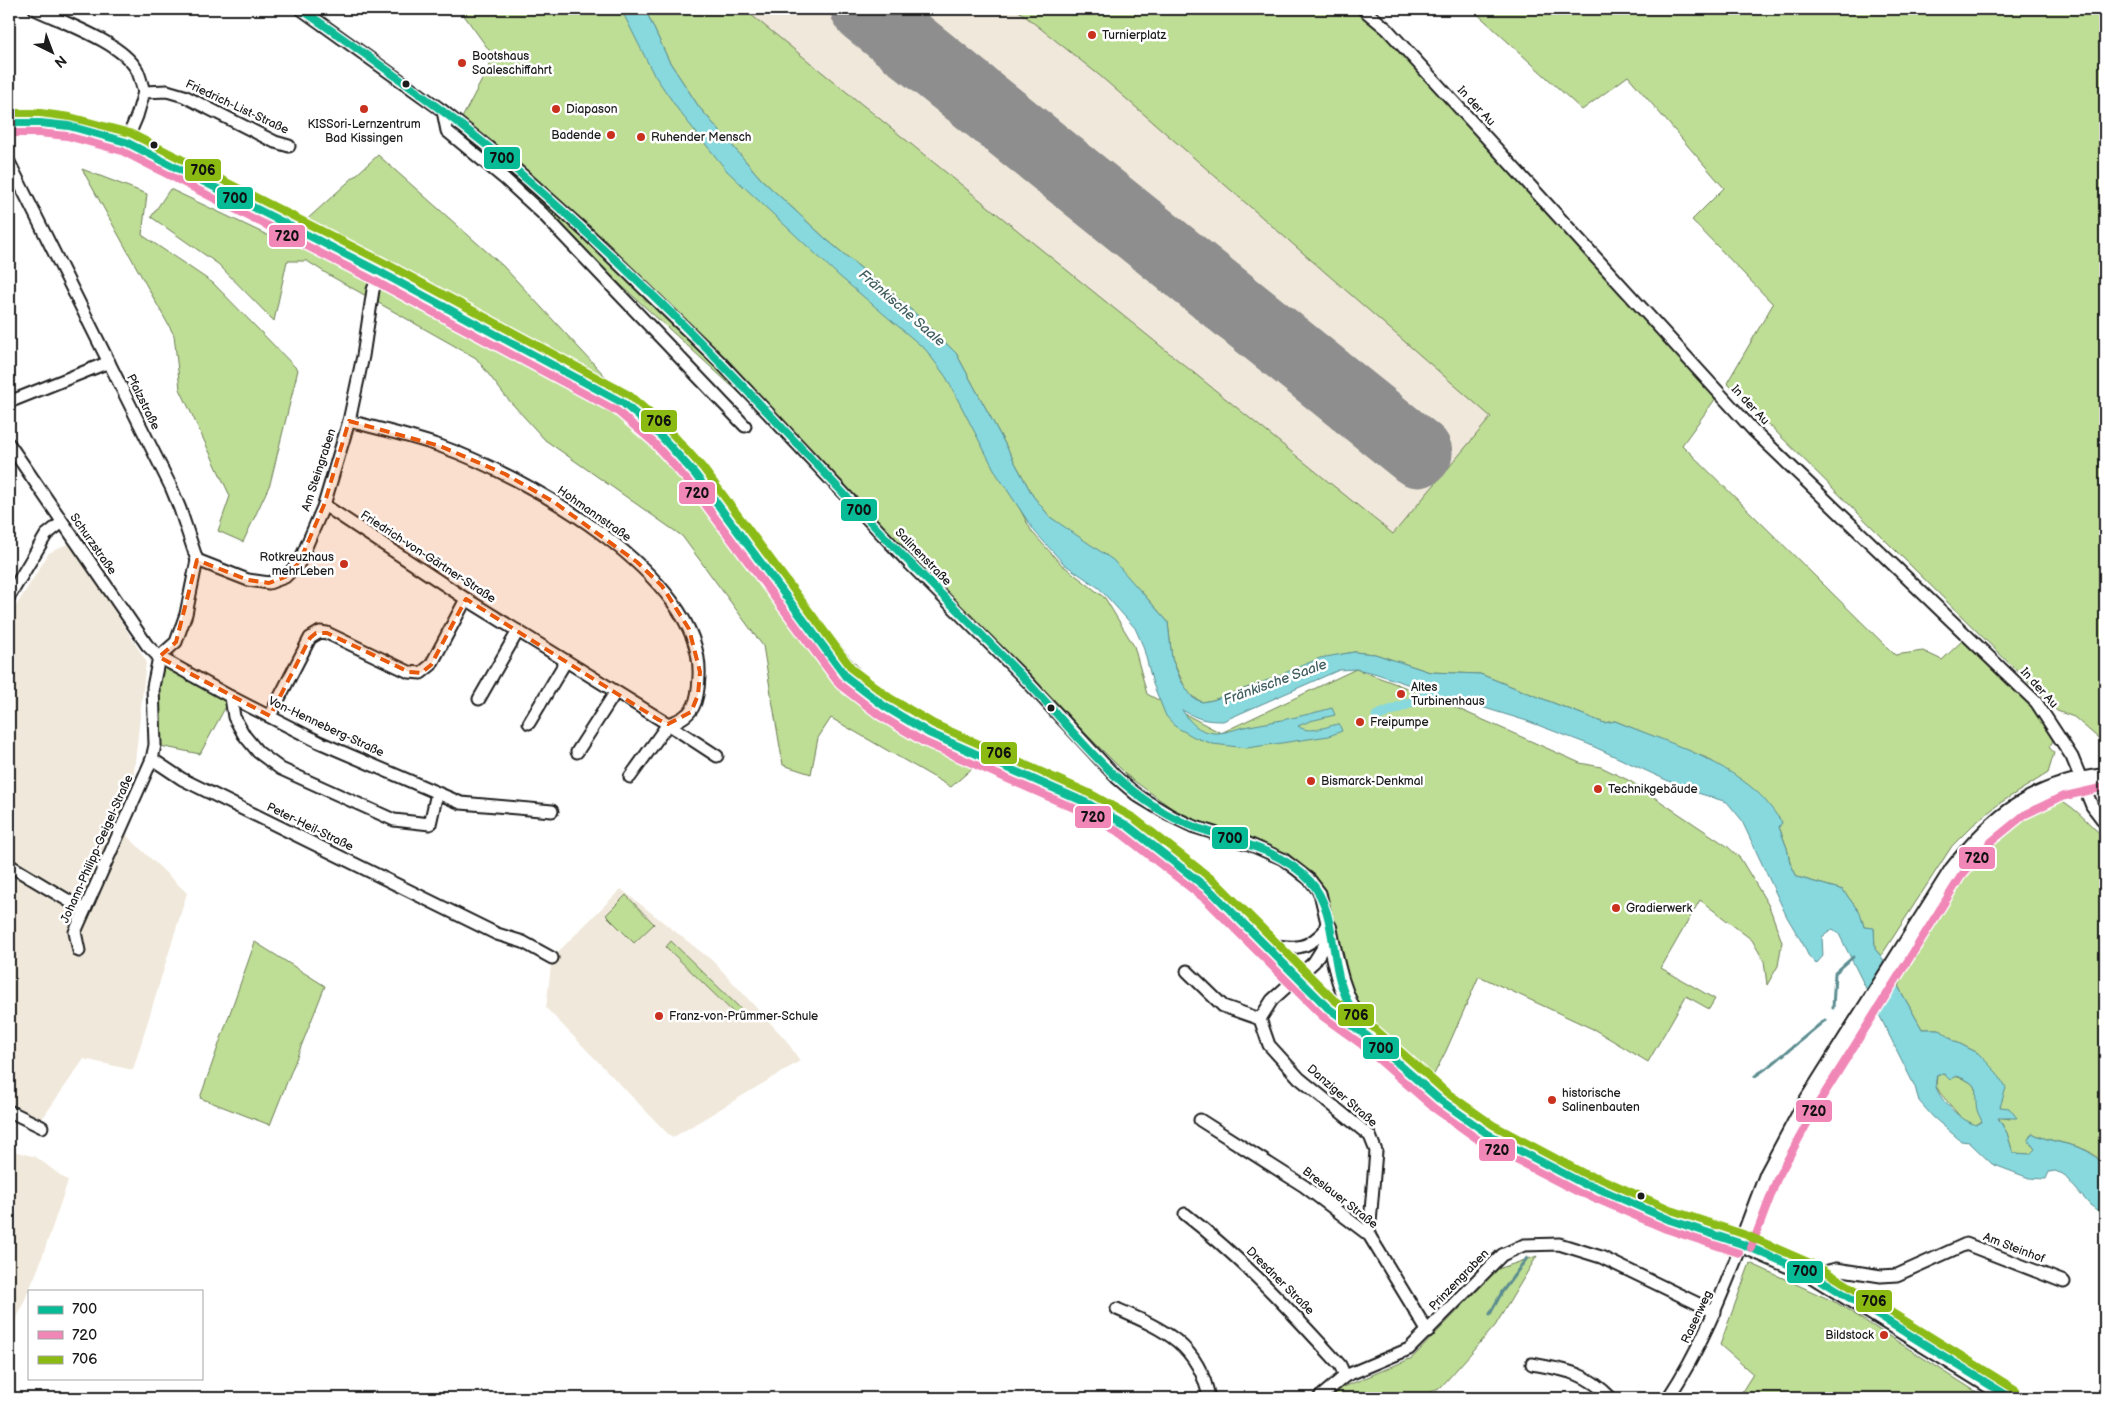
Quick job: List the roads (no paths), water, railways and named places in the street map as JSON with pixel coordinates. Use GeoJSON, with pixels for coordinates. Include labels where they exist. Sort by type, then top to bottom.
{"type":"FeatureCollection","features":[{"type":"Feature","properties":{"kind":"main road"},"geometry":{"type":"LineString","coordinates":[[9,124],[30,122],[60,124],[85,129],[126,142],[380,272],[623,403],[660,435],[695,474],[846,677],[884,706],[929,732],[1087,803],[1128,826],[1184,868],[1212,892],[1328,1008],[1367,1036],[1440,1100],[1488,1134],[1584,1184],[1593,1186],[1670,1220],[1742,1244],[1813,1275],[2011,1398]]}},
{"type":"Feature","properties":{"kind":"main road"},"geometry":{"type":"LineString","coordinates":[[1742,1244],[1776,1160],[1807,1102],[1943,884],[1969,849],[1992,826],[2015,808],[2049,789],[2082,779],[2105,777]]}},
{"type":"Feature","properties":{"kind":"main road"},"geometry":{"type":"LineString","coordinates":[[1328,927],[1339,980],[1349,1006],[1367,1036]]}},
{"type":"Feature","properties":{"kind":"street"},"geometry":{"type":"LineString","coordinates":[[35,9],[115,48],[137,70],[144,92],[137,116],[126,142]]}},
{"type":"Feature","properties":{"kind":"street","name":"Salinenstraße"},"geometry":{"type":"LineString","coordinates":[[301,9],[443,111],[519,172],[665,307],[910,564],[1026,680],[1116,777],[1138,796],[1192,826],[1249,844],[1283,859],[1310,880],[1320,893],[1328,927],[1324,946],[1314,962],[1298,978]]}},
{"type":"Feature","properties":{"kind":"street","name":"In der Au"},"geometry":{"type":"LineString","coordinates":[[1363,9],[1387,30],[1516,168],[1753,430],[2036,702],[2072,757],[2092,806],[2105,823]]}},
{"type":"Feature","properties":{"kind":"street","name":"Friedrich-List-Straße"},"geometry":{"type":"LineString","coordinates":[[144,92],[167,91],[184,96],[274,142],[289,146]]}},
{"type":"Feature","properties":{"kind":"street"},"geometry":{"type":"LineString","coordinates":[[443,111],[447,131],[505,179],[543,214],[745,426]]}},
{"type":"Feature","properties":{"kind":"street","name":"Pfalzstraße"},"geometry":{"type":"LineString","coordinates":[[9,162],[177,502],[197,560]]}},
{"type":"Feature","properties":{"kind":"street","name":"Am Steingraben"},"geometry":{"type":"LineString","coordinates":[[197,560],[248,580],[268,583],[285,577],[299,563],[324,505],[349,421],[363,356],[373,290],[380,272]]}},
{"type":"Feature","properties":{"kind":"street"},"geometry":{"type":"LineString","coordinates":[[9,402],[109,362]]}},
{"type":"Feature","properties":{"kind":"street","name":"Hohmannstraße"},"geometry":{"type":"LineString","coordinates":[[349,421],[440,446],[505,474],[554,502],[601,534],[637,562],[662,586],[679,610],[689,629],[700,672],[698,695],[691,712],[682,720],[668,724]]}},
{"type":"Feature","properties":{"kind":"street","name":"Schurzstraße"},"geometry":{"type":"LineString","coordinates":[[9,444],[61,523],[148,645],[159,657]]}},
{"type":"Feature","properties":{"kind":"street","name":"Friedrich-von-Gärtner-Straße"},"geometry":{"type":"LineString","coordinates":[[324,505],[466,599],[717,756]]}},
{"type":"Feature","properties":{"kind":"street"},"geometry":{"type":"LineString","coordinates":[[9,597],[46,535],[61,523]]}},
{"type":"Feature","properties":{"kind":"street"},"geometry":{"type":"LineString","coordinates":[[152,759],[154,745],[153,687],[159,657],[176,642],[186,614],[197,560]]}},
{"type":"Feature","properties":{"kind":"street"},"geometry":{"type":"LineString","coordinates":[[270,716],[310,638],[316,633],[327,633],[409,672],[421,673],[431,665],[466,599]]}},
{"type":"Feature","properties":{"kind":"street"},"geometry":{"type":"LineString","coordinates":[[479,699],[518,631]]}},
{"type":"Feature","properties":{"kind":"street","name":"Von-Henneberg-Straße"},"geometry":{"type":"LineString","coordinates":[[159,657],[231,697],[319,742],[461,803],[552,811]]}},
{"type":"Feature","properties":{"kind":"street"},"geometry":{"type":"LineString","coordinates":[[529,723],[566,661]]}},
{"type":"Feature","properties":{"kind":"street"},"geometry":{"type":"LineString","coordinates":[[577,752],[615,693]]}},
{"type":"Feature","properties":{"kind":"street"},"geometry":{"type":"LineString","coordinates":[[231,697],[234,717],[244,735],[258,752],[281,769],[402,822],[430,824],[437,793]]}},
{"type":"Feature","properties":{"kind":"street"},"geometry":{"type":"LineString","coordinates":[[630,777],[668,724]]}},
{"type":"Feature","properties":{"kind":"street","name":"Johann-Philipp-Geigel-Straße"},"geometry":{"type":"LineString","coordinates":[[79,951],[75,932],[152,759]]}},
{"type":"Feature","properties":{"kind":"street","name":"Peter-Heil-Straße"},"geometry":{"type":"LineString","coordinates":[[152,759],[182,779],[497,934],[523,942],[552,958]]}},
{"type":"Feature","properties":{"kind":"street"},"geometry":{"type":"LineString","coordinates":[[9,865],[84,910]]}},
{"type":"Feature","properties":{"kind":"street"},"geometry":{"type":"LineString","coordinates":[[1264,944],[1287,948],[1303,948],[1316,940],[1328,927]]}},
{"type":"Feature","properties":{"kind":"street"},"geometry":{"type":"LineString","coordinates":[[1187,971],[1223,1006],[1260,1019],[1272,1000],[1298,978]]}},
{"type":"Feature","properties":{"kind":"street","name":"Danziger Straße"},"geometry":{"type":"LineString","coordinates":[[1260,1019],[1269,1045],[1299,1078],[1370,1136],[1376,1151],[1369,1235]]}},
{"type":"Feature","properties":{"kind":"street"},"geometry":{"type":"LineString","coordinates":[[9,1112],[42,1127]]}},
{"type":"Feature","properties":{"kind":"street","name":"Breslauer Straße"},"geometry":{"type":"LineString","coordinates":[[1200,1120],[1304,1186],[1369,1235],[1428,1332]]}},
{"type":"Feature","properties":{"kind":"street","name":"Dresdner Straße"},"geometry":{"type":"LineString","coordinates":[[1184,1214],[1222,1243],[1275,1293],[1340,1365],[1345,1376]]}},
{"type":"Feature","properties":{"kind":"street","name":"Prinzengraben"},"geometry":{"type":"LineString","coordinates":[[1319,1398],[1345,1376],[1409,1349],[1428,1332],[1502,1255],[1524,1245],[1559,1244],[1602,1257],[1715,1312]]}},
{"type":"Feature","properties":{"kind":"street","name":"Rasenweg"},"geometry":{"type":"LineString","coordinates":[[1668,1398],[1684,1374],[1715,1312],[1742,1244]]}},
{"type":"Feature","properties":{"kind":"street","name":"Am Steinhof"},"geometry":{"type":"LineString","coordinates":[[1813,1275],[1836,1269],[1881,1276],[1898,1275],[1966,1244],[2064,1282]]}},
{"type":"Feature","properties":{"kind":"street"},"geometry":{"type":"LineString","coordinates":[[1117,1309],[1161,1329],[1181,1344],[1196,1360],[1206,1381],[1209,1398]]}},
{"type":"Feature","properties":{"kind":"street"},"geometry":{"type":"LineString","coordinates":[[1532,1364],[1569,1370],[1586,1377],[1600,1386],[1611,1398]]}},
{"type":"Feature","properties":{"kind":"water","name":"Fränkische Saale"},"geometry":{"type":"Polygon","coordinates":[[[621,9],[645,9],[669,61],[699,107],[761,179],[827,240],[916,314],[956,353],[1033,496],[1050,517],[1113,560],[1168,622],[1172,659],[1181,681],[1193,698],[1202,702],[1213,700],[1254,686],[1320,658],[1354,652],[1375,654],[1430,672],[1480,674],[1604,723],[1615,721],[1707,759],[1741,779],[1767,802],[1782,822],[1779,827],[1787,848],[1790,863],[1797,877],[1843,890],[1860,913],[1864,927],[1874,928],[1875,949],[1881,956],[1922,1029],[1939,1029],[1954,1041],[1978,1053],[1997,1073],[2006,1088],[2000,1107],[2009,1108],[2017,1118],[1998,1118],[2007,1133],[2013,1153],[2030,1154],[2035,1149],[2028,1140],[2032,1133],[2087,1151],[2096,1157],[2102,1165],[2105,1177],[2105,1216],[2090,1205],[2063,1174],[2055,1171],[2049,1172],[2046,1179],[2029,1178],[1992,1164],[1969,1142],[1961,1141],[1933,1117],[1919,1101],[1915,1087],[1839,934],[1833,929],[1822,937],[1823,956],[1816,964],[1808,955],[1787,917],[1741,819],[1727,802],[1688,790],[1588,744],[1527,721],[1452,698],[1434,698],[1422,689],[1356,669],[1339,670],[1223,721],[1201,719],[1182,710],[1199,729],[1218,733],[1332,708],[1335,715],[1298,726],[1302,729],[1312,730],[1339,724],[1342,731],[1329,736],[1247,748],[1213,744],[1194,737],[1176,727],[1166,716],[1153,684],[1143,646],[1135,628],[1099,588],[1064,564],[1035,532],[996,473],[946,377],[926,350],[838,275],[727,171],[679,111],[653,73],[621,9]],[[1944,1074],[1937,1075],[1936,1086],[1942,1099],[1970,1123],[1976,1125],[1982,1122],[1977,1110],[1974,1086],[1957,1076],[1950,1080],[1944,1074]]]}},
{"type":"Feature","properties":{"kind":"waterway"},"geometry":{"type":"LineString","coordinates":[[1377,716],[1430,695]]}},
{"type":"Feature","properties":{"kind":"waterway"},"geometry":{"type":"LineString","coordinates":[[1833,1008],[1835,973],[1853,957]]}},
{"type":"Feature","properties":{"kind":"waterway"},"geometry":{"type":"LineString","coordinates":[[1755,1076],[1825,1020]]}},
{"type":"Feature","properties":{"kind":"waterway"},"geometry":{"type":"LineString","coordinates":[[1490,1314],[1502,1292],[1527,1258]]}},
{"type":"Feature","properties":{"kind":"place","name":"Turnierplatz"},"geometry":{"type":"Point","coordinates":[1092,35]}},
{"type":"Feature","properties":{"kind":"place","name":"Bootshaus Saaleschiffahrt"},"geometry":{"type":"Point","coordinates":[462,63]}},
{"type":"Feature","properties":{"kind":"place","name":"KISSori-Lernzentrum Bad Kissingen"},"geometry":{"type":"Point","coordinates":[364,109]}},
{"type":"Feature","properties":{"kind":"place","name":"Diapason"},"geometry":{"type":"Point","coordinates":[556,109]}},
{"type":"Feature","properties":{"kind":"place","name":"Badende"},"geometry":{"type":"Point","coordinates":[611,135]}},
{"type":"Feature","properties":{"kind":"place","name":"Ruhender Mensch"},"geometry":{"type":"Point","coordinates":[641,137]}},
{"type":"Feature","properties":{"kind":"place","name":"Rotkreuzhaus mehrLeben"},"geometry":{"type":"Point","coordinates":[344,564]}},
{"type":"Feature","properties":{"kind":"place","name":"Altes Turbinenhaus"},"geometry":{"type":"Point","coordinates":[1401,694]}},
{"type":"Feature","properties":{"kind":"place","name":"Freipumpe"},"geometry":{"type":"Point","coordinates":[1360,722]}},
{"type":"Feature","properties":{"kind":"place","name":"Bismarck-Denkmal"},"geometry":{"type":"Point","coordinates":[1311,781]}},
{"type":"Feature","properties":{"kind":"place","name":"Technikgebäude"},"geometry":{"type":"Point","coordinates":[1598,789]}},
{"type":"Feature","properties":{"kind":"place","name":"Gradierwerk"},"geometry":{"type":"Point","coordinates":[1616,908]}},
{"type":"Feature","properties":{"kind":"place","name":"Franz-von-Prümmer-Schule"},"geometry":{"type":"Point","coordinates":[659,1016]}},
{"type":"Feature","properties":{"kind":"place","name":"historische Salinenbauten"},"geometry":{"type":"Point","coordinates":[1552,1100]}},
{"type":"Feature","properties":{"kind":"place","name":"Bildstock"},"geometry":{"type":"Point","coordinates":[1884,1335]}}]}
